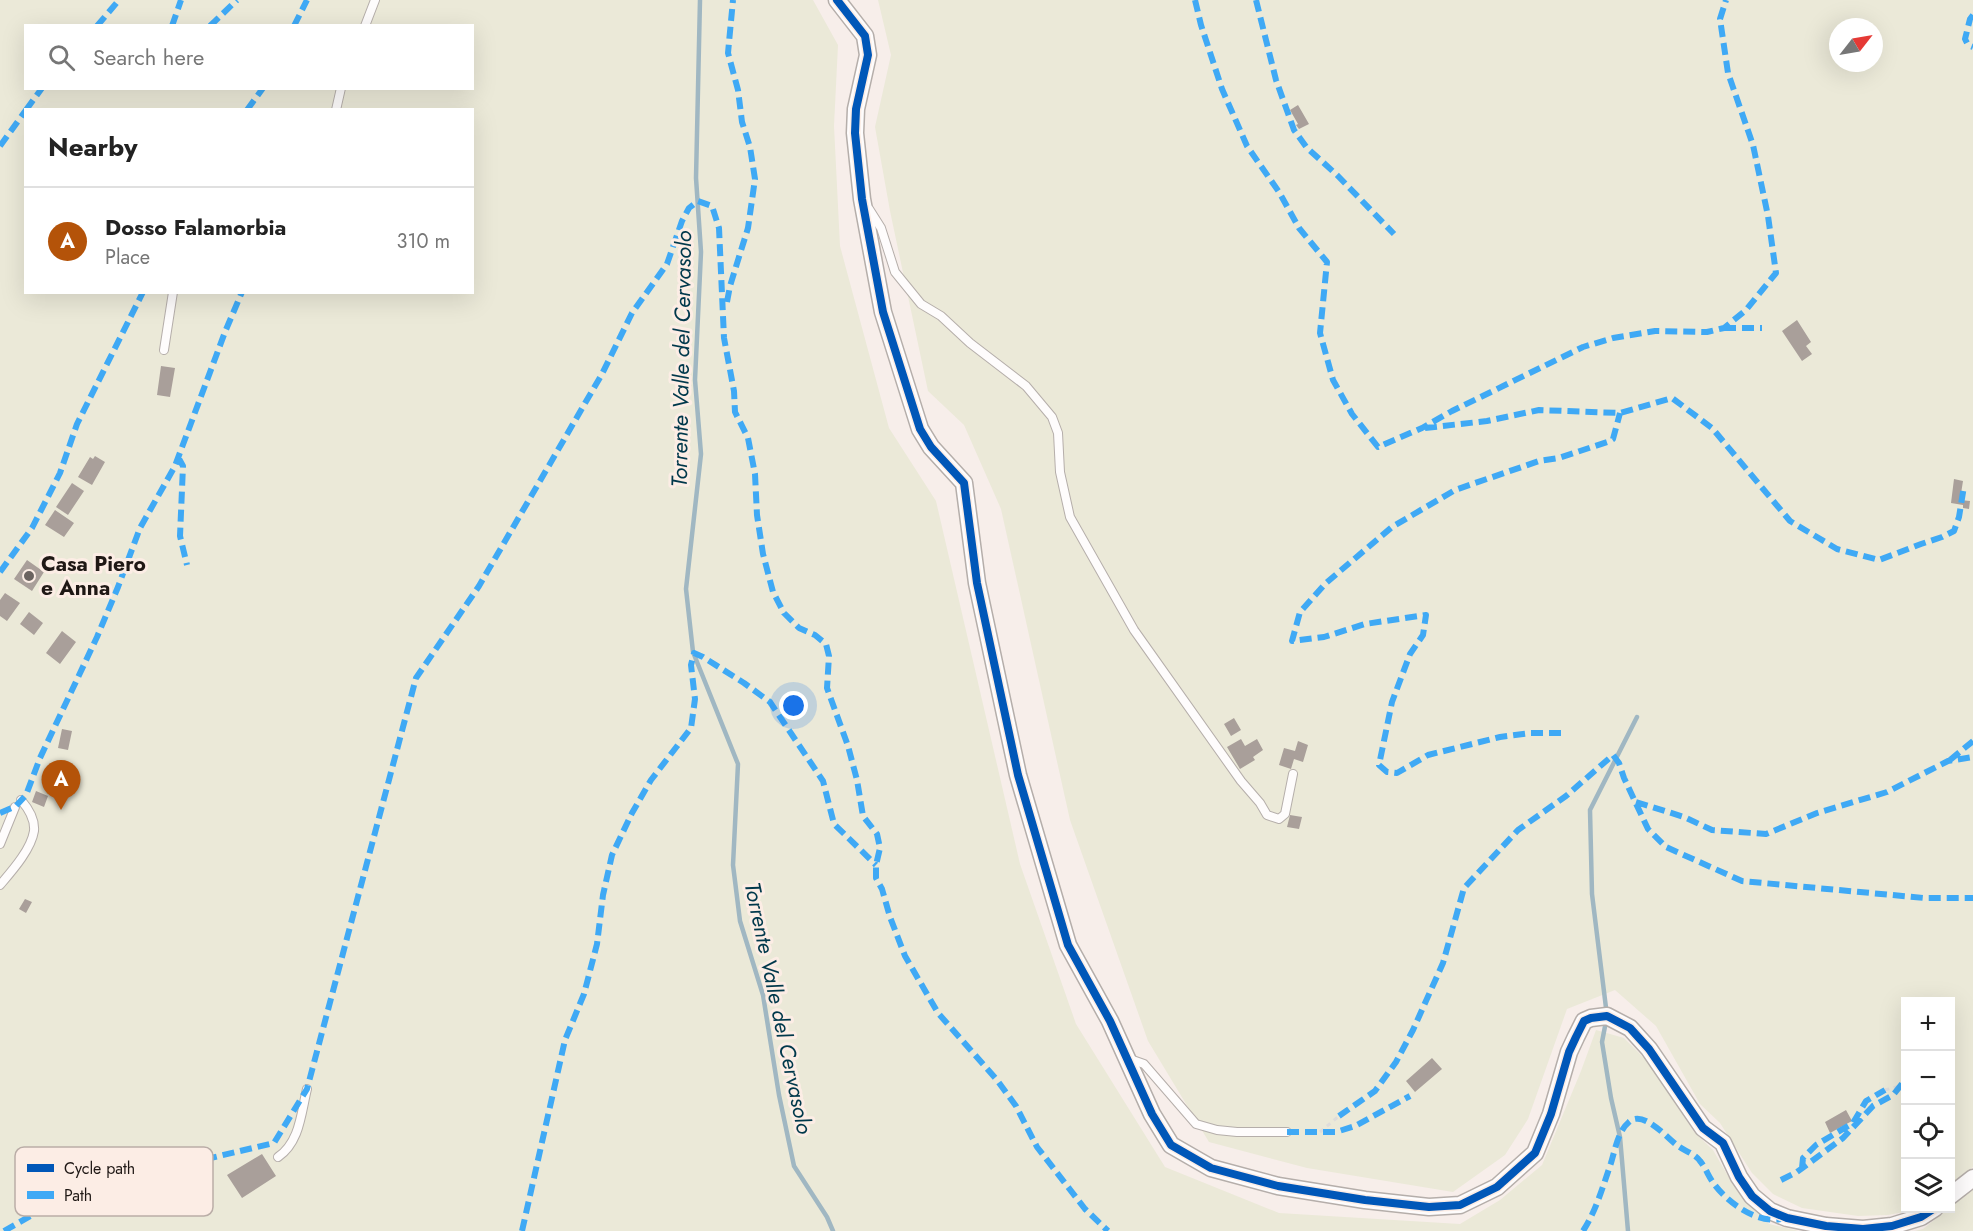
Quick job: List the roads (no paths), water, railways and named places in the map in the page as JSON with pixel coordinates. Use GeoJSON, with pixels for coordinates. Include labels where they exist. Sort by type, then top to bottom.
{"type":"FeatureCollection","features":[{"type":"Feature","properties":{"kind":"street"},"geometry":{"type":"LineString","coordinates":[[837,0],[865,36],[868,55],[856,109],[855,133],[862,199],[883,312],[920,429],[931,447],[964,483],[977,583],[1018,775],[1068,945],[1110,1021],[1152,1114],[1171,1145],[1211,1168],[1278,1186],[1365,1200],[1429,1207],[1460,1205],[1497,1187],[1535,1153],[1551,1114],[1569,1052],[1584,1021],[1607,1016],[1630,1028],[1649,1049],[1703,1128],[1723,1143],[1739,1177],[1752,1196],[1770,1211],[1787,1218],[1826,1226],[1863,1229],[1892,1226],[1928,1213]]}},
{"type":"Feature","properties":{"kind":"street"},"geometry":{"type":"LineString","coordinates":[[1955,1192],[1973,1178]]}},
{"type":"Feature","properties":{"kind":"lane"},"geometry":{"type":"LineString","coordinates":[[365,24],[375,0]]}},
{"type":"Feature","properties":{"kind":"lane"},"geometry":{"type":"LineString","coordinates":[[336,108],[341,90]]}},
{"type":"Feature","properties":{"kind":"lane"},"geometry":{"type":"LineString","coordinates":[[862,199],[880,228],[895,272],[921,304],[941,316],[970,343],[1026,386],[1052,417],[1058,433],[1060,472],[1070,517],[1134,630],[1241,781],[1260,803],[1267,816],[1279,819],[1285,814],[1293,774]]}},
{"type":"Feature","properties":{"kind":"lane"},"geometry":{"type":"LineString","coordinates":[[164,350],[174,294]]}},
{"type":"Feature","properties":{"kind":"lane"},"geometry":{"type":"LineString","coordinates":[[0,844],[18,804],[30,811],[34,831],[21,860],[0,885]]}},
{"type":"Feature","properties":{"kind":"lane"},"geometry":{"type":"LineString","coordinates":[[1126,1058],[1144,1064],[1196,1124],[1217,1130],[1237,1132],[1287,1132]]}},
{"type":"Feature","properties":{"kind":"lane"},"geometry":{"type":"LineString","coordinates":[[278,1157],[292,1143],[297,1132],[307,1089]]}},
{"type":"Feature","properties":{"kind":"waterway","name":"Torrente Valle del Cervasolo"},"geometry":{"type":"LineString","coordinates":[[700,0],[696,178],[701,252],[695,380],[701,454],[686,589],[693,652],[738,764],[733,865],[740,921],[763,995],[779,1095],[794,1166],[827,1217],[833,1231]]}},
{"type":"Feature","properties":{"kind":"waterway"},"geometry":{"type":"LineString","coordinates":[[1628,1231],[1620,1137],[1602,1042],[1607,1016],[1592,894],[1590,810],[1637,717]]}},
{"type":"Feature","properties":{"kind":"place","name":"Casa Piero e Anna"},"geometry":{"type":"Point","coordinates":[29,576]}},
{"type":"Feature","properties":{"kind":"place","name":"Dosso Falamorbia"},"geometry":{"type":"Point","coordinates":[61,810]}}]}
